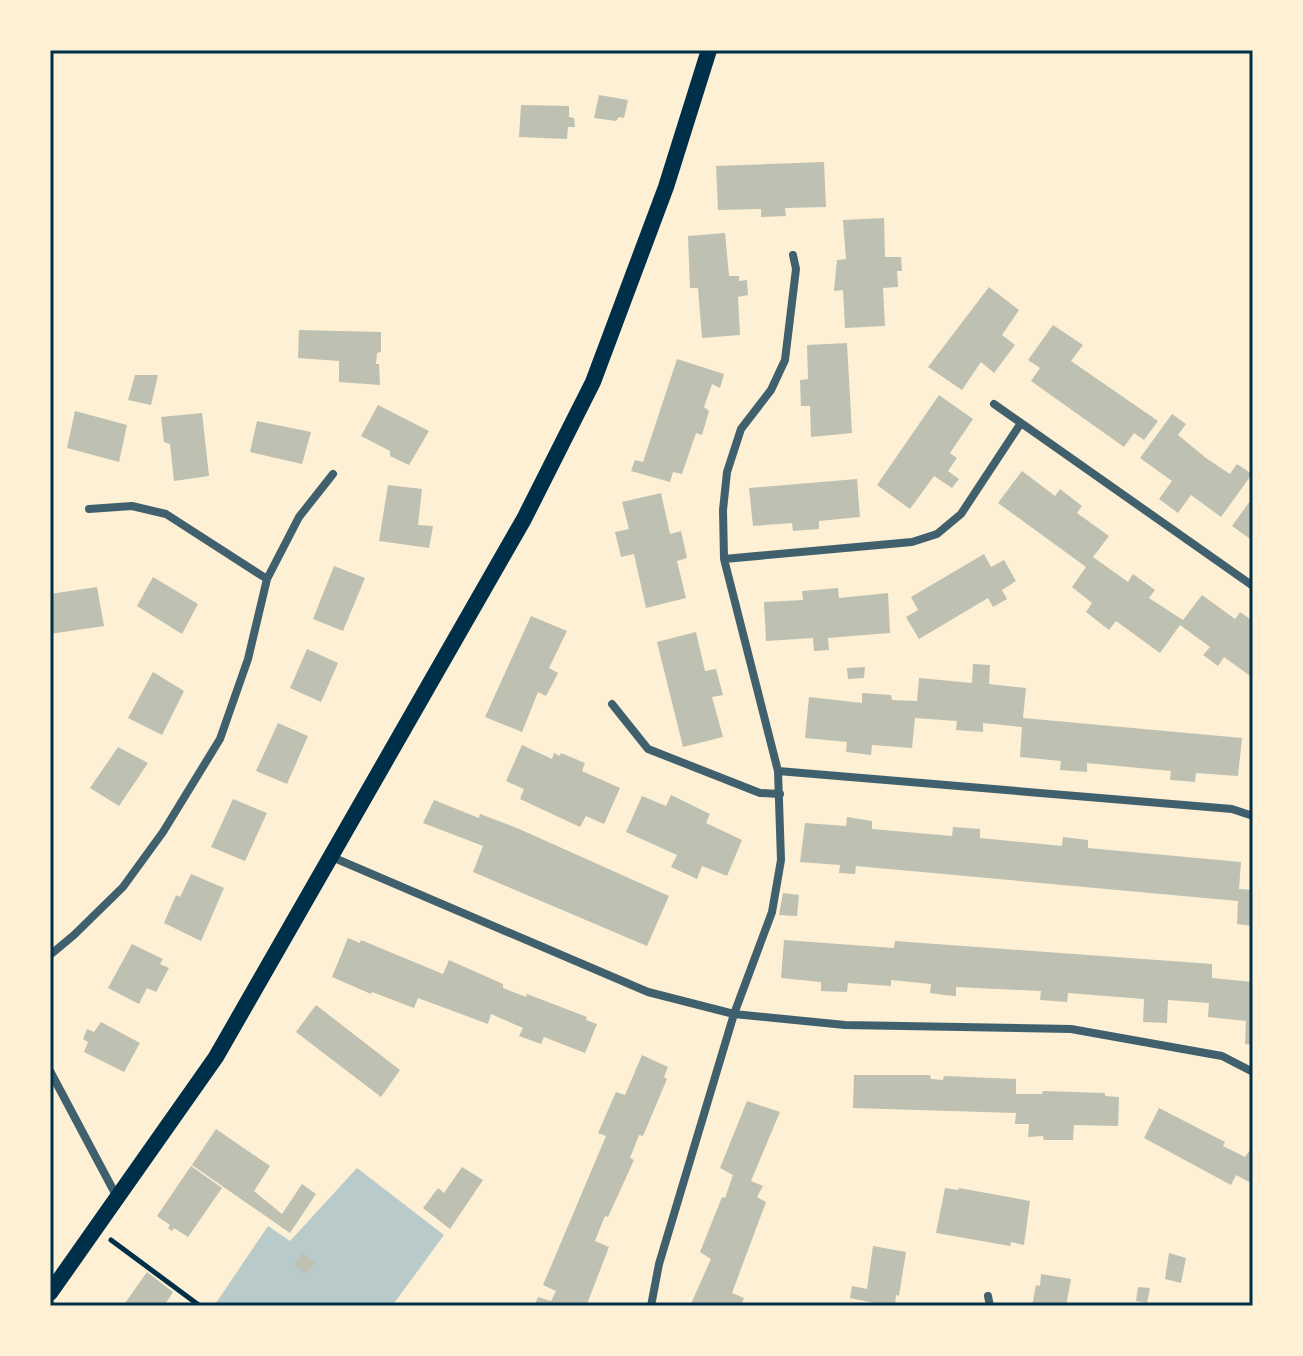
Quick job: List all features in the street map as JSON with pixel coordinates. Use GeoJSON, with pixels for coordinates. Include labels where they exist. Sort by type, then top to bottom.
{"type":"FeatureCollection","features":[{"type":"Feature","properties":{"kind":"main road"},"geometry":{"type":"LineString","coordinates":[[50,1293],[216,1057],[524,519],[593,382],[636,273],[709,50]]}},
{"type":"Feature","properties":{"kind":"street"},"geometry":{"type":"LineString","coordinates":[[651,1306],[659,1264],[734,1014],[772,912],[781,860],[778,771],[724,559],[723,510],[727,472],[741,429],[771,390],[785,360],[796,269],[793,255]]}},
{"type":"Feature","properties":{"kind":"street"},"geometry":{"type":"LineString","coordinates":[[994,404],[1253,586]]}},
{"type":"Feature","properties":{"kind":"street"},"geometry":{"type":"LineString","coordinates":[[724,559],[912,542],[937,534],[961,514],[1021,423]]}},
{"type":"Feature","properties":{"kind":"street"},"geometry":{"type":"LineString","coordinates":[[50,955],[123,887],[163,832],[220,739],[248,659],[267,579],[299,517],[333,474]]}},
{"type":"Feature","properties":{"kind":"street"},"geometry":{"type":"LineString","coordinates":[[89,509],[132,506],[166,514],[267,579]]}},
{"type":"Feature","properties":{"kind":"street"},"geometry":{"type":"LineString","coordinates":[[612,704],[648,749],[760,793],[780,794]]}},
{"type":"Feature","properties":{"kind":"street"},"geometry":{"type":"LineString","coordinates":[[778,771],[1232,809],[1253,816]]}},
{"type":"Feature","properties":{"kind":"street"},"geometry":{"type":"LineString","coordinates":[[332,857],[648,992],[734,1014],[845,1025],[1071,1029],[1222,1056],[1253,1072]]}},
{"type":"Feature","properties":{"kind":"street"},"geometry":{"type":"LineString","coordinates":[[50,1071],[118,1198]]}},
{"type":"Feature","properties":{"kind":"path"},"geometry":{"type":"LineString","coordinates":[[96,1229],[200,1306]]}},
{"type":"Feature","properties":{"kind":"shaded area"},"geometry":{"type":"Polygon","coordinates":[[[357,1168],[444,1235],[392,1306],[220,1306],[216,1303],[268,1226],[290,1241],[357,1168]]]}},
{"type":"Feature","properties":{"kind":"building"},"geometry":{"type":"Polygon","coordinates":[[[599,95],[628,100],[624,118],[619,117],[616,121],[594,118],[599,95]]]}},
{"type":"Feature","properties":{"kind":"building"},"geometry":{"type":"Polygon","coordinates":[[[521,105],[569,106],[569,117],[574,118],[575,127],[568,127],[567,139],[519,137],[521,105]]]}},
{"type":"Feature","properties":{"kind":"building"},"geometry":{"type":"Polygon","coordinates":[[[824,162],[826,207],[785,208],[786,216],[761,217],[761,209],[718,210],[716,166],[824,162]]]}},
{"type":"Feature","properties":{"kind":"building"},"geometry":{"type":"Polygon","coordinates":[[[884,218],[885,257],[901,257],[902,271],[897,271],[898,287],[883,288],[885,326],[845,328],[843,290],[834,291],[837,260],[846,259],[843,220],[884,218]]]}},
{"type":"Feature","properties":{"kind":"building"},"geometry":{"type":"Polygon","coordinates":[[[725,233],[729,276],[739,276],[739,281],[747,280],[748,295],[738,297],[740,335],[702,338],[698,288],[690,288],[688,236],[725,233]]]}},
{"type":"Feature","properties":{"kind":"building"},"geometry":{"type":"Polygon","coordinates":[[[989,287],[1019,310],[1002,335],[1015,345],[994,373],[981,362],[962,390],[928,367],[989,287]]]}},
{"type":"Feature","properties":{"kind":"building"},"geometry":{"type":"Polygon","coordinates":[[[1053,325],[1083,345],[1071,361],[1158,421],[1144,440],[1134,433],[1124,447],[1031,381],[1040,368],[1028,360],[1053,325]]]}},
{"type":"Feature","properties":{"kind":"building"},"geometry":{"type":"Polygon","coordinates":[[[299,330],[381,332],[381,352],[377,353],[376,364],[379,364],[380,385],[339,382],[339,361],[298,358],[299,330]]]}},
{"type":"Feature","properties":{"kind":"building"},"geometry":{"type":"Polygon","coordinates":[[[847,343],[852,433],[811,437],[810,406],[801,406],[800,380],[808,379],[807,345],[847,343]]]}},
{"type":"Feature","properties":{"kind":"building"},"geometry":{"type":"Polygon","coordinates":[[[677,359],[724,374],[720,388],[712,384],[704,407],[709,411],[702,435],[696,433],[682,474],[673,472],[670,482],[631,471],[635,460],[643,462],[677,359]]]}},
{"type":"Feature","properties":{"kind":"building"},"geometry":{"type":"Polygon","coordinates":[[[135,375],[158,375],[151,405],[128,400],[135,375]]]}},
{"type":"Feature","properties":{"kind":"building"},"geometry":{"type":"Polygon","coordinates":[[[939,395],[973,419],[950,453],[957,458],[948,471],[959,479],[952,488],[934,476],[910,509],[877,485],[939,395]]]}},
{"type":"Feature","properties":{"kind":"building"},"geometry":{"type":"Polygon","coordinates":[[[378,405],[429,431],[409,465],[361,436],[378,405]]]}},
{"type":"Feature","properties":{"kind":"building"},"geometry":{"type":"Polygon","coordinates":[[[75,411],[127,425],[119,462],[67,448],[75,411]]]}},
{"type":"Feature","properties":{"kind":"building"},"geometry":{"type":"Polygon","coordinates":[[[202,413],[209,476],[174,481],[170,444],[164,442],[161,417],[202,413]]]}},
{"type":"Feature","properties":{"kind":"building"},"geometry":{"type":"Polygon","coordinates":[[[1172,414],[1186,424],[1178,435],[1206,458],[1230,474],[1237,464],[1252,474],[1221,517],[1191,495],[1178,513],[1159,499],[1172,481],[1140,458],[1172,414]]]}},
{"type":"Feature","properties":{"kind":"building"},"geometry":{"type":"Polygon","coordinates":[[[257,421],[311,432],[302,464],[250,452],[257,421]]]}},
{"type":"Feature","properties":{"kind":"building"},"geometry":{"type":"Polygon","coordinates":[[[1022,471],[1055,496],[1060,489],[1082,506],[1077,513],[1109,536],[1093,557],[1128,582],[1133,574],[1155,590],[1149,598],[1183,620],[1202,595],[1235,619],[1240,612],[1253,621],[1253,678],[1224,657],[1218,666],[1203,655],[1210,647],[1180,625],[1160,653],[1116,621],[1109,630],[1086,612],[1092,603],[1072,587],[1086,567],[998,503],[1022,471]]]}},
{"type":"Feature","properties":{"kind":"building"},"geometry":{"type":"Polygon","coordinates":[[[857,479],[860,517],[819,521],[819,529],[793,531],[792,523],[753,526],[749,488],[857,479]]]}},
{"type":"Feature","properties":{"kind":"building"},"geometry":{"type":"Polygon","coordinates":[[[388,485],[422,489],[418,525],[433,526],[429,548],[379,541],[388,485]]]}},
{"type":"Feature","properties":{"kind":"building"},"geometry":{"type":"Polygon","coordinates":[[[661,493],[670,534],[681,531],[687,558],[677,561],[686,598],[646,608],[634,554],[621,557],[615,532],[629,529],[622,502],[661,493]]]}},
{"type":"Feature","properties":{"kind":"building"},"geometry":{"type":"Polygon","coordinates":[[[1253,497],[1253,541],[1232,526],[1253,497]]]}},
{"type":"Feature","properties":{"kind":"building"},"geometry":{"type":"Polygon","coordinates":[[[984,554],[991,567],[1004,560],[1016,581],[1002,590],[1007,599],[993,607],[988,598],[919,639],[906,617],[918,610],[911,597],[984,554]]]}},
{"type":"Feature","properties":{"kind":"building"},"geometry":{"type":"Polygon","coordinates":[[[334,566],[365,578],[343,631],[313,619],[334,566]]]}},
{"type":"Feature","properties":{"kind":"building"},"geometry":{"type":"Polygon","coordinates":[[[153,577],[198,604],[182,634],[137,606],[153,577]]]}},
{"type":"Feature","properties":{"kind":"building"},"geometry":{"type":"Polygon","coordinates":[[[97,587],[104,626],[50,634],[50,594],[97,587]]]}},
{"type":"Feature","properties":{"kind":"building"},"geometry":{"type":"Polygon","coordinates":[[[838,588],[839,598],[888,593],[890,633],[828,638],[829,650],[814,651],[813,638],[766,641],[764,602],[803,600],[802,591],[838,588]]]}},
{"type":"Feature","properties":{"kind":"building"},"geometry":{"type":"Polygon","coordinates":[[[531,616],[567,631],[549,668],[558,673],[546,696],[538,692],[522,732],[485,717],[531,616]]]}},
{"type":"Feature","properties":{"kind":"building"},"geometry":{"type":"Polygon","coordinates":[[[696,632],[705,671],[716,669],[723,695],[712,697],[723,737],[683,747],[657,642],[696,632]]]}},
{"type":"Feature","properties":{"kind":"building"},"geometry":{"type":"Polygon","coordinates":[[[307,649],[338,663],[321,702],[290,688],[307,649]]]}},
{"type":"Feature","properties":{"kind":"building"},"geometry":{"type":"Polygon","coordinates":[[[973,664],[990,665],[989,684],[1026,688],[1023,718],[1242,738],[1238,776],[1196,773],[1195,782],[1170,780],[1171,771],[1087,763],[1087,772],[1060,770],[1061,761],[1020,757],[1022,727],[983,723],[983,732],[956,730],[957,721],[915,718],[912,748],[872,745],[871,755],[846,752],[847,742],[805,738],[809,697],[862,703],[862,693],[891,695],[892,700],[917,701],[919,678],[972,683],[973,664]]]}},
{"type":"Feature","properties":{"kind":"building"},"geometry":{"type":"Polygon","coordinates":[[[865,667],[864,678],[848,679],[847,668],[865,667]]]}},
{"type":"Feature","properties":{"kind":"building"},"geometry":{"type":"Polygon","coordinates":[[[153,672],[184,691],[162,735],[128,718],[153,672]]]}},
{"type":"Feature","properties":{"kind":"building"},"geometry":{"type":"Polygon","coordinates":[[[278,723],[308,736],[287,784],[256,771],[278,723]]]}},
{"type":"Feature","properties":{"kind":"building"},"geometry":{"type":"Polygon","coordinates":[[[522,745],[552,759],[554,753],[560,756],[561,753],[585,763],[582,771],[620,788],[604,824],[586,816],[580,827],[520,799],[524,789],[506,781],[522,745]]]}},
{"type":"Feature","properties":{"kind":"building"},"geometry":{"type":"Polygon","coordinates":[[[118,747],[148,763],[119,806],[90,788],[118,747]]]}},
{"type":"Feature","properties":{"kind":"building"},"geometry":{"type":"Polygon","coordinates":[[[671,795],[710,814],[706,823],[742,840],[727,876],[702,866],[697,879],[671,867],[677,855],[626,832],[642,796],[666,806],[671,795]]]}},
{"type":"Feature","properties":{"kind":"building"},"geometry":{"type":"Polygon","coordinates":[[[233,799],[267,813],[245,861],[211,847],[233,799]]]}},
{"type":"Feature","properties":{"kind":"building"},"geometry":{"type":"Polygon","coordinates":[[[434,800],[479,818],[480,814],[517,828],[669,896],[647,946],[473,872],[483,846],[423,823],[434,800]]]}},
{"type":"Feature","properties":{"kind":"building"},"geometry":{"type":"Polygon","coordinates":[[[847,817],[872,821],[872,829],[952,836],[953,827],[980,829],[980,838],[1062,846],[1063,837],[1088,840],[1088,848],[1241,862],[1239,889],[1253,890],[1253,926],[1237,924],[1238,901],[856,866],[855,874],[839,873],[840,865],[800,862],[805,823],[846,826],[847,817]]]}},
{"type":"Feature","properties":{"kind":"building"},"geometry":{"type":"Polygon","coordinates":[[[191,874],[224,888],[201,941],[164,923],[176,895],[180,897],[191,874]]]}},
{"type":"Feature","properties":{"kind":"building"},"geometry":{"type":"Polygon","coordinates":[[[783,893],[799,895],[797,916],[779,915],[783,893]]]}},
{"type":"Feature","properties":{"kind":"building"},"geometry":{"type":"Polygon","coordinates":[[[348,938],[360,943],[361,940],[443,974],[449,960],[503,984],[503,988],[526,997],[527,994],[587,1017],[586,1020],[597,1024],[585,1053],[544,1037],[541,1044],[519,1036],[523,1028],[491,1014],[488,1024],[418,998],[414,1008],[371,994],[332,977],[348,938]]]}},
{"type":"Feature","properties":{"kind":"building"},"geometry":{"type":"Polygon","coordinates":[[[784,940],[894,948],[895,941],[1212,964],[1212,978],[1253,982],[1253,1045],[1245,1044],[1246,1021],[1208,1017],[1209,1003],[1168,1000],[1167,1023],[1143,1022],[1144,999],[1068,993],[1067,1002],[1040,1000],[1041,991],[956,987],[956,996],[930,993],[931,984],[891,980],[891,986],[848,983],[847,992],[821,991],[821,982],[781,978],[784,940]]]}},
{"type":"Feature","properties":{"kind":"building"},"geometry":{"type":"Polygon","coordinates":[[[132,944],[163,959],[160,964],[169,968],[156,992],[147,988],[139,1004],[108,988],[132,944]]]}},
{"type":"Feature","properties":{"kind":"building"},"geometry":{"type":"Polygon","coordinates":[[[316,1005],[400,1070],[381,1097],[296,1032],[316,1005]]]}},
{"type":"Feature","properties":{"kind":"building"},"geometry":{"type":"Polygon","coordinates":[[[101,1022],[140,1043],[124,1072],[84,1052],[88,1042],[83,1039],[87,1029],[94,1032],[101,1022]]]}},
{"type":"Feature","properties":{"kind":"building"},"geometry":{"type":"Polygon","coordinates":[[[642,1055],[668,1067],[664,1077],[667,1079],[643,1136],[639,1135],[630,1158],[634,1160],[595,1241],[609,1247],[587,1304],[534,1306],[538,1297],[551,1301],[556,1291],[543,1285],[606,1136],[598,1133],[616,1092],[625,1095],[642,1055]]]}},
{"type":"Feature","properties":{"kind":"building"},"geometry":{"type":"Polygon","coordinates":[[[854,1075],[930,1075],[931,1079],[943,1080],[944,1076],[1016,1079],[1016,1094],[1042,1094],[1043,1091],[1105,1093],[1105,1096],[1119,1097],[1118,1126],[1074,1125],[1073,1140],[1044,1140],[1043,1136],[1028,1137],[1029,1124],[1015,1124],[1016,1113],[853,1108],[854,1075]]]}},
{"type":"Feature","properties":{"kind":"building"},"geometry":{"type":"Polygon","coordinates":[[[747,1101],[780,1112],[751,1181],[763,1186],[757,1197],[766,1202],[732,1293],[744,1298],[741,1306],[690,1306],[711,1259],[700,1252],[733,1175],[720,1168],[747,1101]]]}},
{"type":"Feature","properties":{"kind":"building"},"geometry":{"type":"Polygon","coordinates":[[[1159,1108],[1225,1142],[1223,1146],[1245,1157],[1253,1146],[1253,1184],[1236,1175],[1231,1185],[1144,1138],[1159,1108]]]}},
{"type":"Feature","properties":{"kind":"building"},"geometry":{"type":"Polygon","coordinates":[[[216,1129],[270,1166],[254,1191],[282,1214],[302,1184],[316,1194],[290,1233],[192,1165],[216,1129]]]}},
{"type":"Feature","properties":{"kind":"building"},"geometry":{"type":"Polygon","coordinates":[[[191,1166],[222,1188],[188,1237],[174,1228],[172,1231],[168,1228],[170,1225],[157,1216],[191,1166]]]}},
{"type":"Feature","properties":{"kind":"building"},"geometry":{"type":"Polygon","coordinates":[[[462,1167],[483,1180],[450,1229],[423,1208],[438,1188],[444,1193],[462,1167]]]}},
{"type":"Feature","properties":{"kind":"building"},"geometry":{"type":"Polygon","coordinates":[[[945,1188],[1030,1201],[1024,1245],[1011,1242],[1010,1246],[936,1233],[945,1188]]]}},
{"type":"Feature","properties":{"kind":"building"},"geometry":{"type":"Polygon","coordinates":[[[873,1246],[906,1252],[895,1306],[874,1306],[874,1303],[850,1298],[852,1286],[867,1289],[873,1246]]]}},
{"type":"Feature","properties":{"kind":"building"},"geometry":{"type":"Polygon","coordinates":[[[303,1253],[315,1263],[306,1274],[294,1264],[303,1253]]]}},
{"type":"Feature","properties":{"kind":"building"},"geometry":{"type":"Polygon","coordinates":[[[1169,1253],[1186,1258],[1181,1283],[1165,1279],[1169,1253]]]}},
{"type":"Feature","properties":{"kind":"building"},"geometry":{"type":"Polygon","coordinates":[[[147,1272],[173,1292],[164,1306],[123,1306],[147,1272]]]}},
{"type":"Feature","properties":{"kind":"building"},"geometry":{"type":"Polygon","coordinates":[[[1041,1274],[1071,1279],[1066,1306],[1032,1306],[1041,1274]]]}},
{"type":"Feature","properties":{"kind":"building"},"geometry":{"type":"Polygon","coordinates":[[[1138,1287],[1150,1288],[1147,1303],[1136,1301],[1138,1287]]]}}]}
